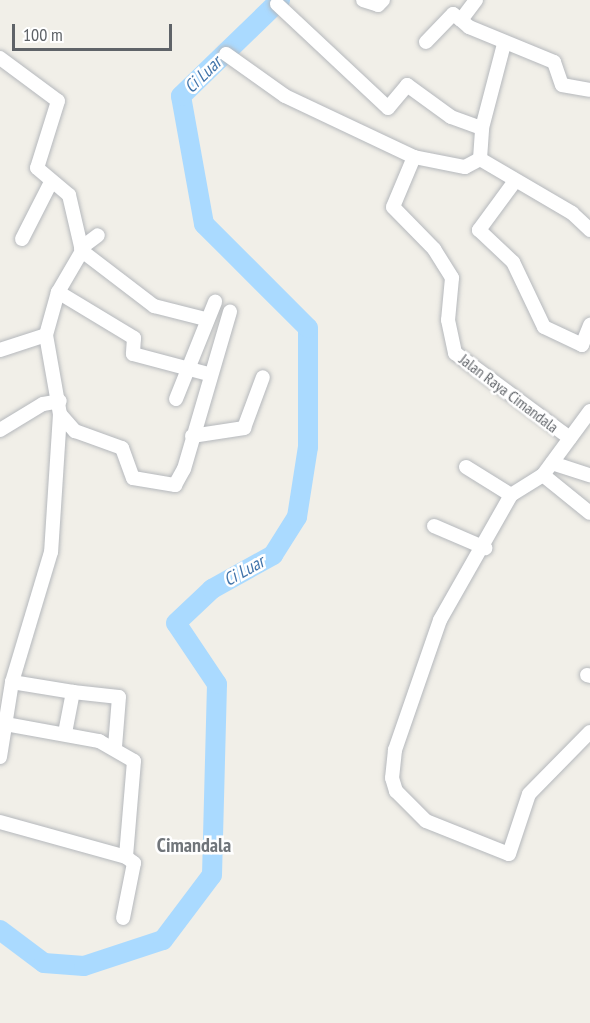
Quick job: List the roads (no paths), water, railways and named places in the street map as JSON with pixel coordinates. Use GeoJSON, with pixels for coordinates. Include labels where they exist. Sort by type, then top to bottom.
{"type":"FeatureCollection","features":[{"type":"Feature","properties":{"kind":"street"},"geometry":{"type":"LineString","coordinates":[[363,0],[378,5],[383,0]]}},
{"type":"Feature","properties":{"kind":"street"},"geometry":{"type":"LineString","coordinates":[[461,20],[476,0]]}},
{"type":"Feature","properties":{"kind":"street"},"geometry":{"type":"LineString","coordinates":[[277,4],[388,108],[407,85],[451,117],[482,128]]}},
{"type":"Feature","properties":{"kind":"street"},"geometry":{"type":"LineString","coordinates":[[426,42],[453,14],[504,44],[554,62],[562,84],[590,90]]}},
{"type":"Feature","properties":{"kind":"street"},"geometry":{"type":"LineString","coordinates":[[480,159],[482,128],[504,44]]}},
{"type":"Feature","properties":{"kind":"street"},"geometry":{"type":"LineString","coordinates":[[226,54],[285,96],[414,157],[465,167],[480,159]]}},
{"type":"Feature","properties":{"kind":"street"},"geometry":{"type":"LineString","coordinates":[[0,58],[58,101],[37,162],[39,173],[69,195],[81,250],[154,306],[165,304],[205,319]]}},
{"type":"Feature","properties":{"kind":"street","name":"Jalan Raya Cimandala"},"geometry":{"type":"LineString","coordinates":[[414,157],[393,207],[434,249],[452,278],[448,320],[455,352],[570,438]]}},
{"type":"Feature","properties":{"kind":"street"},"geometry":{"type":"LineString","coordinates":[[480,159],[572,213],[590,230]]}},
{"type":"Feature","properties":{"kind":"street"},"geometry":{"type":"LineString","coordinates":[[515,181],[479,230],[513,262],[544,327],[582,345],[590,326]]}},
{"type":"Feature","properties":{"kind":"street"},"geometry":{"type":"LineString","coordinates":[[22,239],[51,182]]}},
{"type":"Feature","properties":{"kind":"street"},"geometry":{"type":"LineString","coordinates":[[0,757],[3,723],[12,682],[51,552],[60,407],[46,335],[58,292],[81,250],[98,235]]}},
{"type":"Feature","properties":{"kind":"street"},"geometry":{"type":"LineString","coordinates":[[58,292],[134,338],[133,354],[208,374]]}},
{"type":"Feature","properties":{"kind":"street"},"geometry":{"type":"LineString","coordinates":[[176,399],[185,368],[205,319],[215,302]]}},
{"type":"Feature","properties":{"kind":"street"},"geometry":{"type":"LineString","coordinates":[[0,430],[43,404],[60,407],[75,431],[122,448],[133,478],[171,485],[184,469],[208,374],[230,312]]}},
{"type":"Feature","properties":{"kind":"street"},"geometry":{"type":"LineString","coordinates":[[0,350],[46,335]]}},
{"type":"Feature","properties":{"kind":"street"},"geometry":{"type":"LineString","coordinates":[[192,436],[244,428],[262,377]]}},
{"type":"Feature","properties":{"kind":"street","name":"Jalan Raya Cimandala"},"geometry":{"type":"LineString","coordinates":[[511,495],[538,478],[552,463],[590,411]]}},
{"type":"Feature","properties":{"kind":"street"},"geometry":{"type":"LineString","coordinates":[[552,463],[590,475]]}},
{"type":"Feature","properties":{"kind":"street"},"geometry":{"type":"LineString","coordinates":[[466,467],[511,495],[485,548],[435,632],[393,757],[396,790],[426,821],[509,854],[529,794],[587,738]]}},
{"type":"Feature","properties":{"kind":"street"},"geometry":{"type":"LineString","coordinates":[[538,478],[590,513]]}},
{"type":"Feature","properties":{"kind":"street"},"geometry":{"type":"LineString","coordinates":[[434,526],[485,548]]}},
{"type":"Feature","properties":{"kind":"street"},"geometry":{"type":"LineString","coordinates":[[12,682],[121,698],[115,747]]}},
{"type":"Feature","properties":{"kind":"street"},"geometry":{"type":"LineString","coordinates":[[65,733],[73,692]]}},
{"type":"Feature","properties":{"kind":"street"},"geometry":{"type":"LineString","coordinates":[[3,723],[65,733],[115,747],[137,768],[128,804],[126,857]]}},
{"type":"Feature","properties":{"kind":"street"},"geometry":{"type":"LineString","coordinates":[[0,822],[126,857],[134,863],[123,918]]}},
{"type":"Feature","properties":{"kind":"waterway","name":"Ci Luar"},"geometry":{"type":"LineString","coordinates":[[0,930],[44,963],[84,966],[163,940],[212,875],[217,684],[176,623],[212,589],[273,555],[297,517],[308,447],[308,328],[204,224],[181,96],[280,0]]}},
{"type":"Feature","properties":{"kind":"district","name":"Cimandala"},"geometry":{"type":"Point","coordinates":[194,845]}}]}
